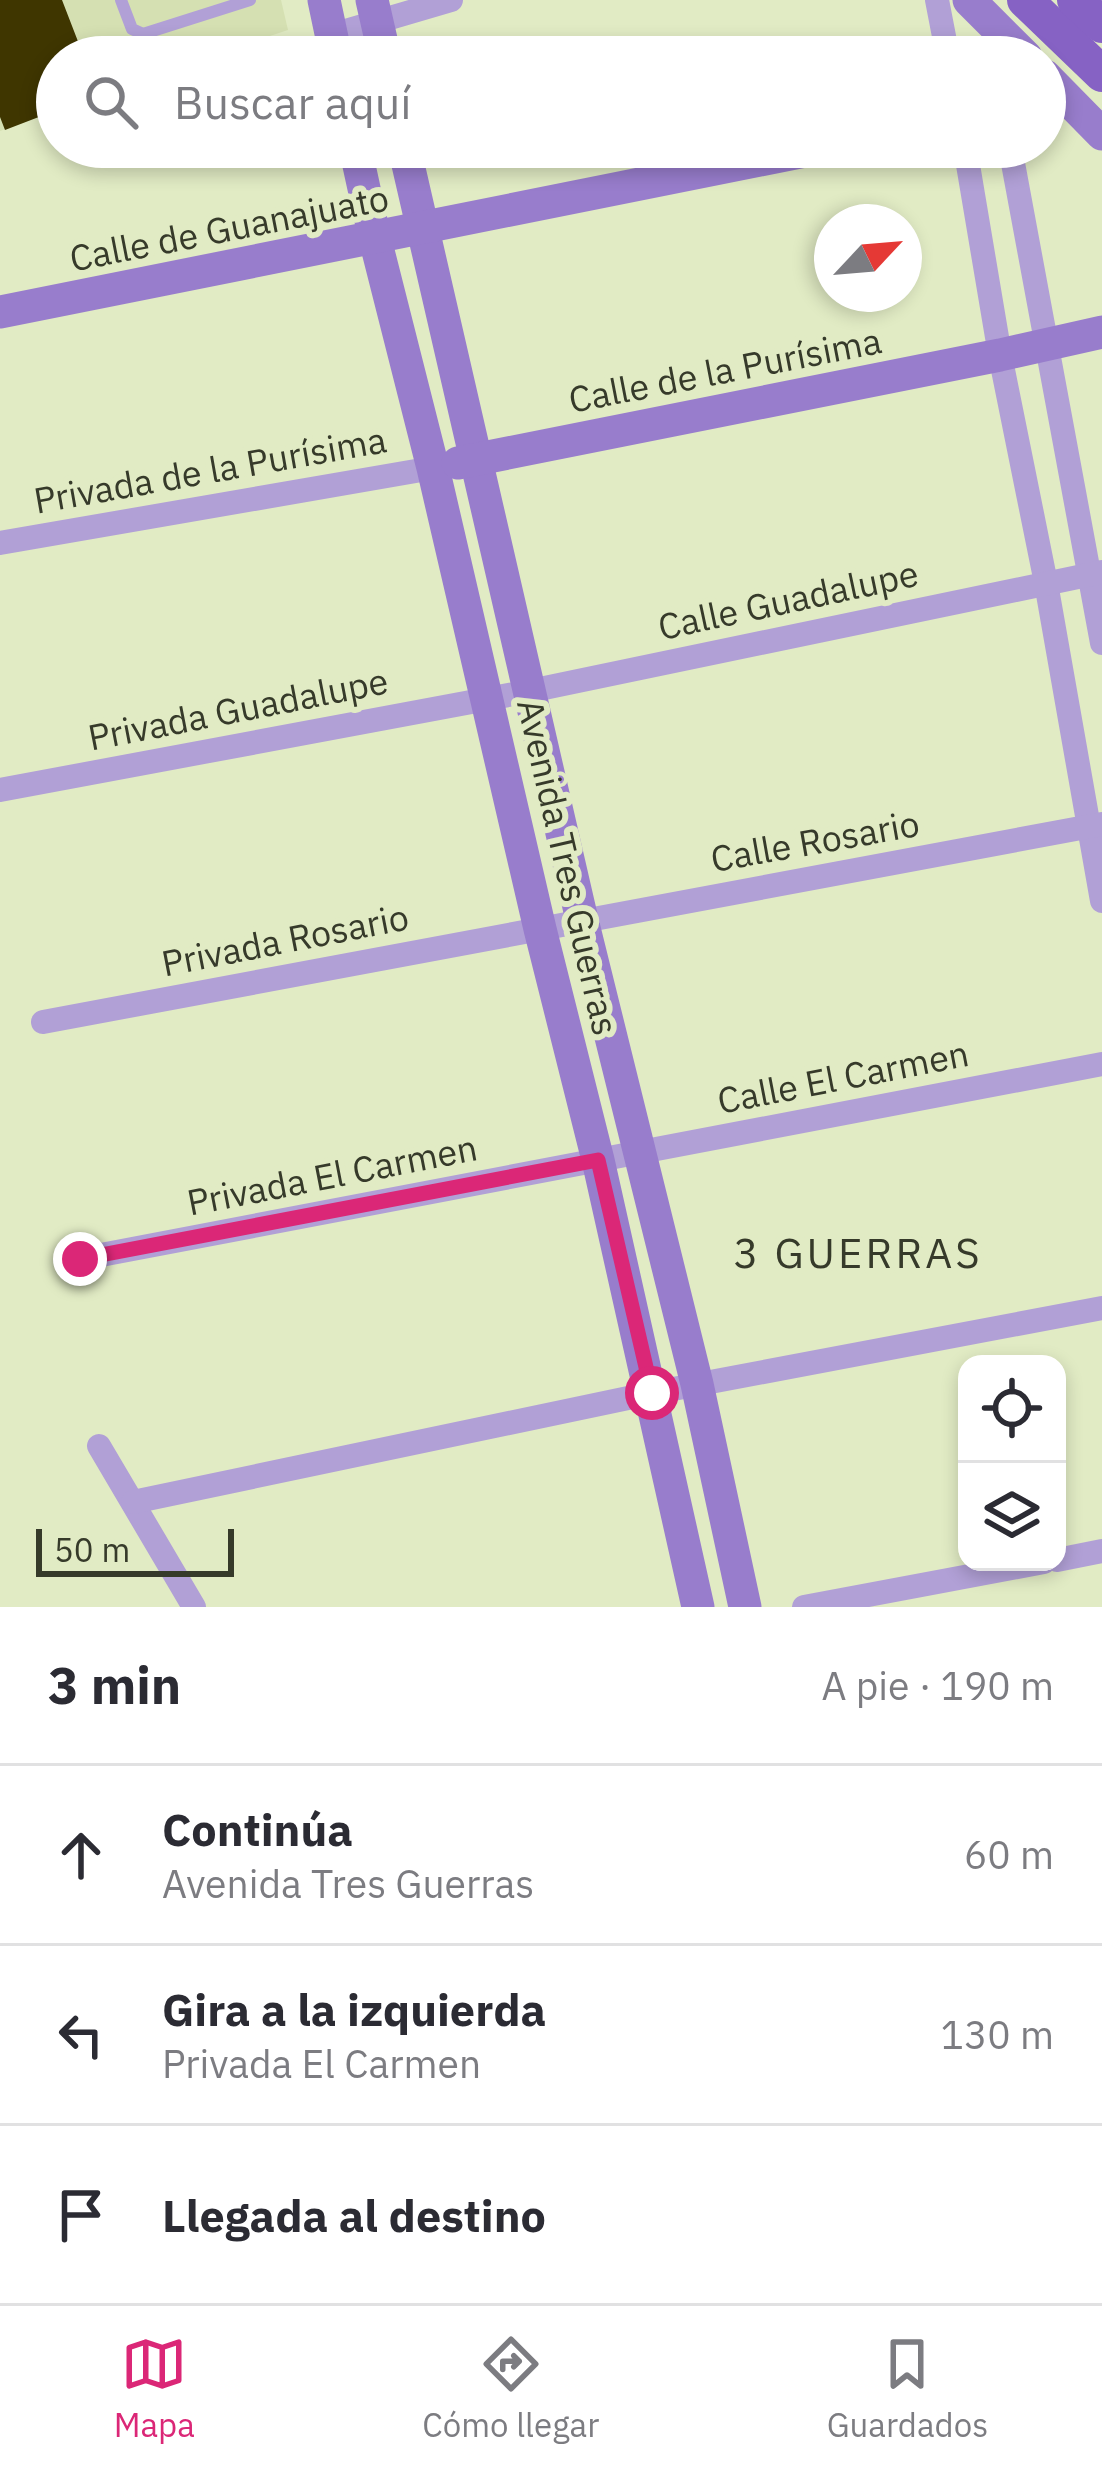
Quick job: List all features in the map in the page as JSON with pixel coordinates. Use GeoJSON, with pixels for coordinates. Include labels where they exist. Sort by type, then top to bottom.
{"type":"FeatureCollection","features":[{"type":"Feature","properties":{"kind":"main road"},"geometry":{"type":"LineString","coordinates":[[324,0],[332,36]]}},
{"type":"Feature","properties":{"kind":"main road"},"geometry":{"type":"LineString","coordinates":[[1024,0],[1062,36]]}},
{"type":"Feature","properties":{"kind":"main road"},"geometry":{"type":"LineString","coordinates":[[1075,0],[1102,25]]}},
{"type":"Feature","properties":{"kind":"main road"},"geometry":{"type":"LineString","coordinates":[[978,9],[1005,36]]}},
{"type":"Feature","properties":{"kind":"main road"},"geometry":{"type":"LineString","coordinates":[[1066,40],[1102,74]]}},
{"type":"Feature","properties":{"kind":"main road"},"geometry":{"type":"LineString","coordinates":[[1066,97],[1102,134]]}},
{"type":"Feature","properties":{"kind":"main road","name":"Avenida Tres Guerras"},"geometry":{"type":"LineString","coordinates":[[360,168],[598,1160],[698,1607]]}},
{"type":"Feature","properties":{"kind":"main road","name":"Avenida Tres Guerras"},"geometry":{"type":"LineString","coordinates":[[408,168],[581,920],[698,1384],[745,1607]]}},
{"type":"Feature","properties":{"kind":"main road","name":"Calle de Guanajuato"},"geometry":{"type":"LineString","coordinates":[[0,312],[722,168]]}},
{"type":"Feature","properties":{"kind":"main road","name":"Calle de la Purísima"},"geometry":{"type":"LineString","coordinates":[[433,468],[1102,332]]}},
{"type":"Feature","properties":{"kind":"street"},"geometry":{"type":"LineString","coordinates":[[346,36],[375,11],[451,0]]}},
{"type":"Feature","properties":{"kind":"street"},"geometry":{"type":"LineString","coordinates":[[937,0],[944,36]]}},
{"type":"Feature","properties":{"kind":"street"},"geometry":{"type":"LineString","coordinates":[[969,168],[1000,356],[1095,826],[1102,901]]}},
{"type":"Feature","properties":{"kind":"street"},"geometry":{"type":"LineString","coordinates":[[1014,168],[1045,344],[1096,573],[1102,643]]}},
{"type":"Feature","properties":{"kind":"street","name":"Privada de la Purísima"},"geometry":{"type":"LineString","coordinates":[[0,543],[433,468]]}},
{"type":"Feature","properties":{"kind":"street","name":"Calle Guadalupe"},"geometry":{"type":"LineString","coordinates":[[488,699],[1096,573]]}},
{"type":"Feature","properties":{"kind":"street","name":"Privada Guadalupe"},"geometry":{"type":"LineString","coordinates":[[0,790],[488,699]]}},
{"type":"Feature","properties":{"kind":"street","name":"Calle Rosario"},"geometry":{"type":"LineString","coordinates":[[540,929],[1095,826]]}},
{"type":"Feature","properties":{"kind":"street","name":"Privada Rosario"},"geometry":{"type":"LineString","coordinates":[[43,1022],[540,929]]}},
{"type":"Feature","properties":{"kind":"street","name":"Calle El Carmen"},"geometry":{"type":"LineString","coordinates":[[598,1160],[1102,1064]]}},
{"type":"Feature","properties":{"kind":"street","name":"Privada El Carmen"},"geometry":{"type":"LineString","coordinates":[[80,1259],[598,1160]]}},
{"type":"Feature","properties":{"kind":"street"},"geometry":{"type":"LineString","coordinates":[[133,1502],[652,1393],[1102,1308]]}},
{"type":"Feature","properties":{"kind":"street"},"geometry":{"type":"LineString","coordinates":[[99,1446],[194,1607]]}},
{"type":"Feature","properties":{"kind":"street"},"geometry":{"type":"LineString","coordinates":[[1066,1558],[1102,1551]]}},
{"type":"Feature","properties":{"kind":"street"},"geometry":{"type":"LineString","coordinates":[[804,1607],[996,1571]]}},
{"type":"Feature","properties":{"kind":"lane"},"geometry":{"type":"LineString","coordinates":[[121,0],[132,29],[143,34],[250,0]]}},
{"type":"Feature","properties":{"kind":"shaded area"},"geometry":{"type":"Polygon","coordinates":[[[0,0],[281,0],[288,30],[270,36],[36,36],[36,118],[0,131],[0,0]]]}},
{"type":"Feature","properties":{"kind":"building"},"geometry":{"type":"Polygon","coordinates":[[[0,0],[62,0],[76,36],[36,36],[36,118],[5,130],[0,117],[0,0]]]}},
{"type":"Feature","properties":{"kind":"district","name":"3 GUERRAS"},"geometry":{"type":"Point","coordinates":[858,1253]}},
{"type":"Feature","properties":{"kind":"route"},"geometry":{"type":"LineString","coordinates":[[80,1259],[598,1160],[652,1393]]}}]}
